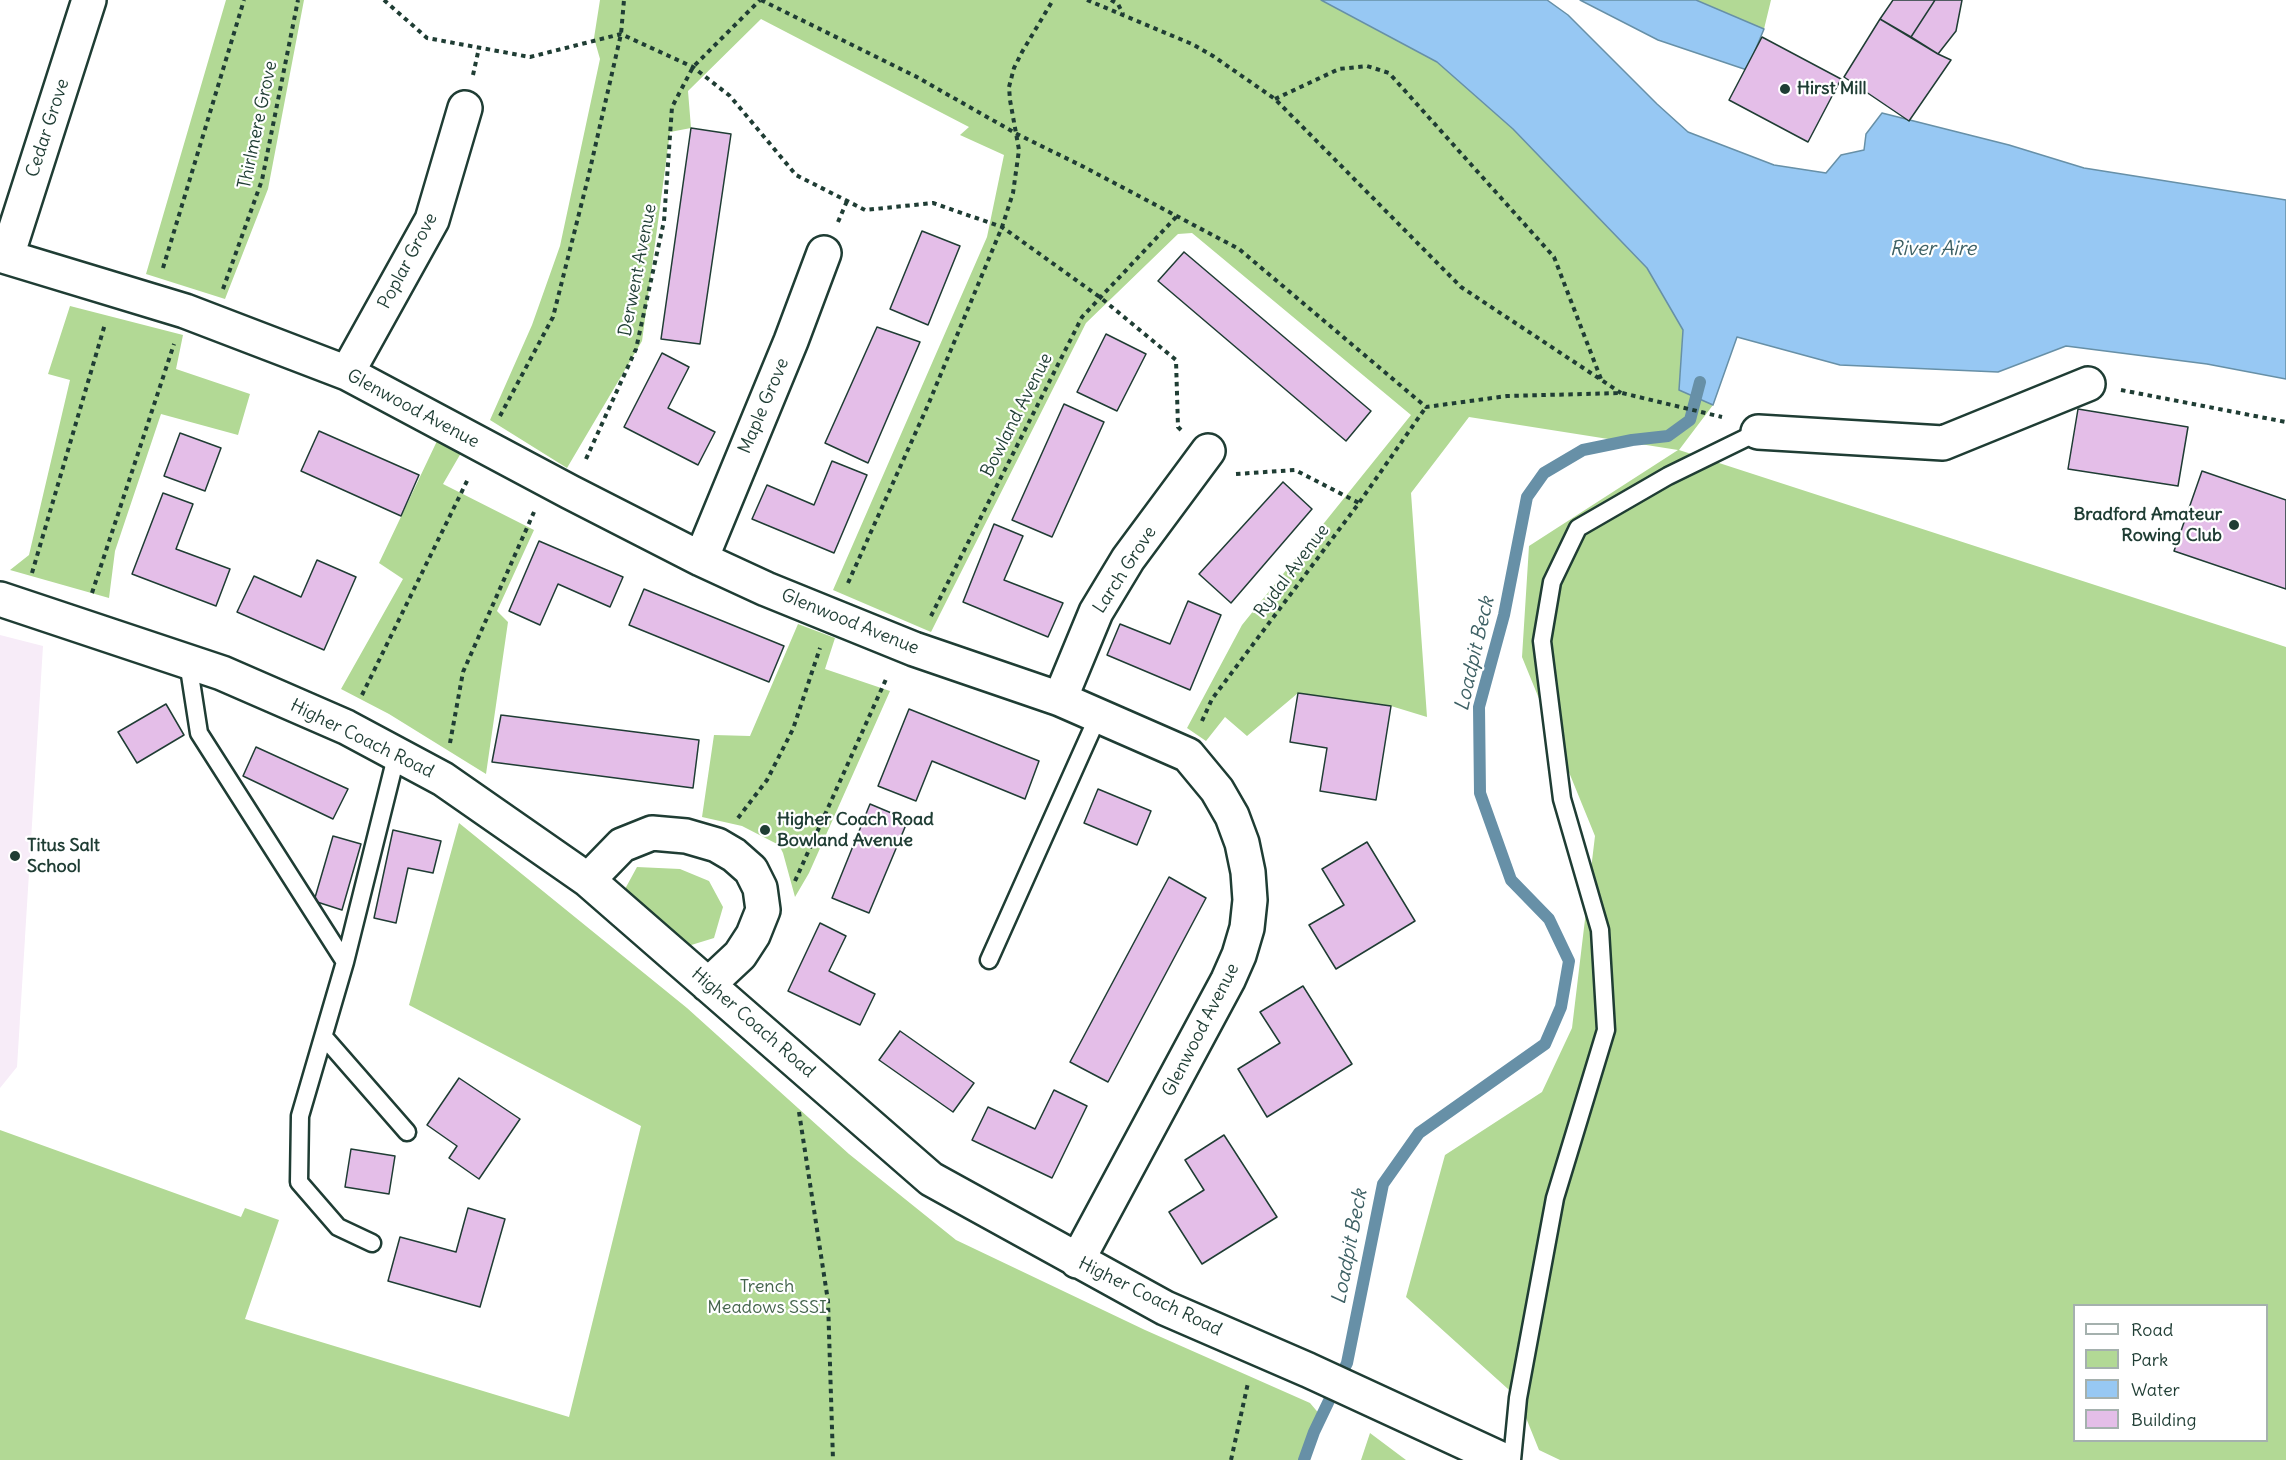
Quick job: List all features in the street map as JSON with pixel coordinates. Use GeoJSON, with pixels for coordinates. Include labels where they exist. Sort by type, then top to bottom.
{"type":"FeatureCollection","features":[{"type":"Feature","properties":{"kind":"street","name":"Cedar Grove"},"geometry":{"type":"LineString","coordinates":[[4,256],[89,0]]}},
{"type":"Feature","properties":{"kind":"street","name":"Poplar Grove"},"geometry":{"type":"LineString","coordinates":[[347,373],[432,220],[465,108]]}},
{"type":"Feature","properties":{"kind":"street","name":"Maple Grove"},"geometry":{"type":"LineString","coordinates":[[700,559],[791,341],[824,253]]}},
{"type":"Feature","properties":{"kind":"street","name":"Glenwood Avenue"},"geometry":{"type":"LineString","coordinates":[[4,256],[153,300],[347,373],[700,559],[833,618],[1099,714],[1188,755],[1217,790],[1232,816],[1242,843],[1249,891],[1246,928],[1239,955],[1212,1011],[1077,1261]]}},
{"type":"Feature","properties":{"kind":"street"},"geometry":{"type":"LineString","coordinates":[[1758,432],[1943,442],[2088,384]]}},
{"type":"Feature","properties":{"kind":"street","name":"Larch Grove"},"geometry":{"type":"LineString","coordinates":[[1060,699],[1101,603],[1128,559],[1208,451]]}},
{"type":"Feature","properties":{"kind":"street","name":"Higher Coach Road"},"geometry":{"type":"LineString","coordinates":[[11,602],[222,674],[346,727],[397,753],[443,780],[588,880],[930,1179],[1165,1308],[1308,1370],[1503,1460]]}},
{"type":"Feature","properties":{"kind":"street"},"geometry":{"type":"LineString","coordinates":[[588,880],[622,845],[652,833],[686,836],[717,845],[734,855],[751,870],[760,888],[763,910],[753,935],[740,954],[708,985]]}},
{"type":"Feature","properties":{"kind":"lane"},"geometry":{"type":"LineString","coordinates":[[1512,1460],[1518,1398],[1555,1198],[1606,1030],[1600,930],[1562,799],[1542,641],[1552,582],[1578,528],[1668,476],[1758,432]]}},
{"type":"Feature","properties":{"kind":"lane"},"geometry":{"type":"LineString","coordinates":[[188,662],[199,733],[345,962]]}},
{"type":"Feature","properties":{"kind":"lane"},"geometry":{"type":"LineString","coordinates":[[989,960],[1099,714]]}},
{"type":"Feature","properties":{"kind":"lane"},"geometry":{"type":"LineString","coordinates":[[372,1243],[338,1227],[299,1182],[300,1116],[345,962],[397,753]]}},
{"type":"Feature","properties":{"kind":"lane"},"geometry":{"type":"LineString","coordinates":[[324,1037],[407,1132]]}},
{"type":"Feature","properties":{"kind":"path"},"geometry":{"type":"LineString","coordinates":[[153,300],[244,0]]}},
{"type":"Feature","properties":{"kind":"path","name":"Thirlmere Grove"},"geometry":{"type":"LineString","coordinates":[[81,626],[199,316],[262,180],[298,0]]}},
{"type":"Feature","properties":{"kind":"path"},"geometry":{"type":"LineString","coordinates":[[384,0],[427,38],[530,57],[621,34],[693,67],[730,96],[796,175],[865,210],[933,203],[1002,227],[1101,298],[1176,360],[1178,427],[1236,474],[1295,470],[1359,503]]}},
{"type":"Feature","properties":{"kind":"path"},"geometry":{"type":"LineString","coordinates":[[346,727],[484,447],[553,317],[621,34],[624,0]]}},
{"type":"Feature","properties":{"kind":"path"},"geometry":{"type":"LineString","coordinates":[[760,0],[915,76],[1017,134],[1239,249],[1426,407],[1507,396],[1622,393],[1705,415]]}},
{"type":"Feature","properties":{"kind":"path","name":"Derwent Avenue"},"geometry":{"type":"LineString","coordinates":[[443,780],[463,672],[559,486],[636,349],[664,222],[672,107],[693,67],[760,0]]}},
{"type":"Feature","properties":{"kind":"path"},"geometry":{"type":"LineString","coordinates":[[717,845],[767,780],[794,729],[811,671],[928,405],[1002,227],[1018,171],[1019,150],[1010,100],[1014,68],[1053,0]]}},
{"type":"Feature","properties":{"kind":"path"},"geometry":{"type":"LineString","coordinates":[[1087,0],[1192,44],[1275,99],[1461,287],[1622,393]]}},
{"type":"Feature","properties":{"kind":"path"},"geometry":{"type":"LineString","coordinates":[[1111,0],[1118,4],[1124,15]]}},
{"type":"Feature","properties":{"kind":"path"},"geometry":{"type":"LineString","coordinates":[[1275,99],[1339,69],[1367,66],[1389,73],[1554,257],[1601,379]]}},
{"type":"Feature","properties":{"kind":"path","name":"Bowland Avenue"},"geometry":{"type":"LineString","coordinates":[[763,910],[793,886],[908,646],[1082,317],[1177,216]]}},
{"type":"Feature","properties":{"kind":"path"},"geometry":{"type":"LineString","coordinates":[[11,602],[114,290]]}},
{"type":"Feature","properties":{"kind":"path"},"geometry":{"type":"LineString","coordinates":[[2088,384],[2286,422]]}},
{"type":"Feature","properties":{"kind":"path","name":"Rydal Avenue"},"geometry":{"type":"LineString","coordinates":[[1188,755],[1212,699],[1359,503],[1426,407]]}},
{"type":"Feature","properties":{"kind":"path"},"geometry":{"type":"LineString","coordinates":[[790,1055],[828,1301],[832,1460]]}},
{"type":"Feature","properties":{"kind":"path"},"geometry":{"type":"LineString","coordinates":[[1231,1460],[1256,1348]]}},
{"type":"Feature","properties":{"kind":"shaded area","name":"Titus Salt School"},"geometry":{"type":"Polygon","coordinates":[[[0,635],[43,646],[17,1067],[0,1088],[0,635]]]}},
{"type":"Feature","properties":{"kind":"green space"},"geometry":{"type":"Polygon","coordinates":[[[226,0],[304,0],[268,189],[225,299],[146,274],[226,0]]]}},
{"type":"Feature","properties":{"kind":"green space"},"geometry":{"type":"Polygon","coordinates":[[[600,0],[1321,0],[1437,62],[1513,129],[1647,268],[1683,330],[1679,390],[1713,405],[1679,450],[2286,647],[2286,1460],[1560,1460],[1539,1450],[1518,1398],[1406,1297],[1445,1155],[1542,1092],[1572,1028],[1595,836],[1522,657],[1529,546],[1678,450],[1469,417],[1411,493],[1427,717],[1391,706],[1298,693],[1247,736],[1225,717],[1206,741],[1187,728],[1242,625],[1411,415],[1192,233],[1178,234],[1086,323],[931,632],[833,590],[987,237],[1004,155],[960,135],[969,127],[761,19],[688,91],[691,128],[670,132],[642,341],[567,468],[490,420],[532,325],[560,246],[600,59],[594,38],[600,0]]]}},
{"type":"Feature","properties":{"kind":"green space"},"geometry":{"type":"Polygon","coordinates":[[[1696,0],[1771,0],[1764,29],[1696,0]]]}},
{"type":"Feature","properties":{"kind":"green space"},"geometry":{"type":"Polygon","coordinates":[[[70,306],[183,335],[176,369],[250,394],[238,435],[161,414],[115,551],[109,598],[10,570],[29,555],[70,380],[48,374],[70,306]]]}},
{"type":"Feature","properties":{"kind":"green space"},"geometry":{"type":"Polygon","coordinates":[[[437,441],[461,453],[443,484],[534,530],[497,611],[508,622],[486,774],[389,714],[341,689],[403,579],[379,563],[437,441]]]}},
{"type":"Feature","properties":{"kind":"green space"},"geometry":{"type":"Polygon","coordinates":[[[798,624],[835,638],[825,669],[890,691],[809,873],[795,897],[779,845],[742,826],[702,817],[714,735],[750,736],[798,624]]]}},
{"type":"Feature","properties":{"kind":"green space","name":"Trench Meadows SSSI"},"geometry":{"type":"Polygon","coordinates":[[[459,823],[687,1008],[849,1154],[956,1240],[1145,1330],[1310,1403],[1321,1416],[1304,1460],[0,1460],[0,1130],[241,1217],[245,1208],[279,1220],[245,1319],[569,1417],[641,1126],[409,1005],[459,823]]]}},
{"type":"Feature","properties":{"kind":"green space"},"geometry":{"type":"Polygon","coordinates":[[[637,867],[680,869],[709,881],[723,907],[714,938],[688,946],[625,903],[625,889],[637,867]]]}},
{"type":"Feature","properties":{"kind":"green space"},"geometry":{"type":"Polygon","coordinates":[[[1370,1433],[1406,1460],[1361,1460],[1370,1433]]]}},
{"type":"Feature","properties":{"kind":"water","name":"River Aire"},"geometry":{"type":"Polygon","coordinates":[[[1321,0],[1547,0],[1568,15],[1688,132],[1774,165],[1826,173],[1841,155],[1864,150],[1866,134],[1882,113],[2009,145],[2084,168],[2286,200],[2286,379],[2207,364],[2066,346],[1998,372],[1840,365],[1737,337],[1713,405],[1679,390],[1683,330],[1647,268],[1513,129],[1437,62],[1321,0]]]}},
{"type":"Feature","properties":{"kind":"water"},"geometry":{"type":"Polygon","coordinates":[[[1580,0],[1696,0],[1764,29],[1747,70],[1658,40],[1580,0]]]}},
{"type":"Feature","properties":{"kind":"building"},"geometry":{"type":"Polygon","coordinates":[[[1893,0],[1935,0],[1911,37],[1880,19],[1893,0]]]}},
{"type":"Feature","properties":{"kind":"building"},"geometry":{"type":"Polygon","coordinates":[[[1935,0],[1962,0],[1956,31],[1938,54],[1911,37],[1935,0]]]}},
{"type":"Feature","properties":{"kind":"building"},"geometry":{"type":"Polygon","coordinates":[[[1880,19],[1951,60],[1909,121],[1844,77],[1880,19]]]}},
{"type":"Feature","properties":{"kind":"building","name":"Hirst Mill"},"geometry":{"type":"Polygon","coordinates":[[[1762,37],[1841,79],[1808,142],[1729,100],[1762,37]]]}},
{"type":"Feature","properties":{"kind":"building"},"geometry":{"type":"Polygon","coordinates":[[[691,128],[731,134],[700,344],[661,339],[691,128]]]}},
{"type":"Feature","properties":{"kind":"building"},"geometry":{"type":"Polygon","coordinates":[[[922,231],[960,246],[928,325],[890,309],[922,231]]]}},
{"type":"Feature","properties":{"kind":"building"},"geometry":{"type":"Polygon","coordinates":[[[1184,252],[1371,411],[1346,441],[1158,281],[1184,252]]]}},
{"type":"Feature","properties":{"kind":"building"},"geometry":{"type":"Polygon","coordinates":[[[877,327],[920,342],[868,463],[825,443],[877,327]]]}},
{"type":"Feature","properties":{"kind":"building"},"geometry":{"type":"Polygon","coordinates":[[[1106,334],[1146,354],[1117,411],[1077,392],[1106,334]]]}},
{"type":"Feature","properties":{"kind":"building"},"geometry":{"type":"Polygon","coordinates":[[[662,353],[689,367],[668,408],[715,432],[698,465],[624,427],[662,353]]]}},
{"type":"Feature","properties":{"kind":"building"},"geometry":{"type":"Polygon","coordinates":[[[1064,404],[1104,422],[1052,537],[1012,520],[1064,404]]]}},
{"type":"Feature","properties":{"kind":"building"},"geometry":{"type":"Polygon","coordinates":[[[2078,409],[2188,427],[2178,486],[2068,469],[2078,409]]]}},
{"type":"Feature","properties":{"kind":"building"},"geometry":{"type":"Polygon","coordinates":[[[319,431],[419,475],[401,516],[301,471],[319,431]]]}},
{"type":"Feature","properties":{"kind":"building"},"geometry":{"type":"Polygon","coordinates":[[[180,433],[221,448],[205,491],[164,476],[180,433]]]}},
{"type":"Feature","properties":{"kind":"building"},"geometry":{"type":"Polygon","coordinates":[[[832,461],[867,475],[834,553],[752,519],[767,485],[814,505],[832,461]]]}},
{"type":"Feature","properties":{"kind":"building","name":"Bradford Amateur Rowing Club"},"geometry":{"type":"Polygon","coordinates":[[[2202,471],[2286,500],[2286,589],[2174,551],[2202,471]]]}},
{"type":"Feature","properties":{"kind":"building"},"geometry":{"type":"Polygon","coordinates":[[[1283,482],[1312,509],[1231,603],[1199,574],[1283,482]]]}},
{"type":"Feature","properties":{"kind":"building"},"geometry":{"type":"Polygon","coordinates":[[[163,493],[193,504],[176,549],[230,569],[216,606],[132,574],[163,493]]]}},
{"type":"Feature","properties":{"kind":"building"},"geometry":{"type":"Polygon","coordinates":[[[994,524],[1023,536],[1004,580],[1063,603],[1048,637],[963,602],[994,524]]]}},
{"type":"Feature","properties":{"kind":"building"},"geometry":{"type":"Polygon","coordinates":[[[539,541],[623,577],[610,607],[558,584],[540,625],[509,611],[539,541]]]}},
{"type":"Feature","properties":{"kind":"building"},"geometry":{"type":"Polygon","coordinates":[[[317,560],[356,577],[324,650],[237,612],[254,576],[301,597],[317,560]]]}},
{"type":"Feature","properties":{"kind":"building"},"geometry":{"type":"Polygon","coordinates":[[[644,589],[784,646],[769,682],[629,625],[644,589]]]}},
{"type":"Feature","properties":{"kind":"building"},"geometry":{"type":"Polygon","coordinates":[[[1188,601],[1221,615],[1190,690],[1107,655],[1120,624],[1170,644],[1188,601]]]}},
{"type":"Feature","properties":{"kind":"building"},"geometry":{"type":"Polygon","coordinates":[[[1298,693],[1391,706],[1376,800],[1320,791],[1327,748],[1290,742],[1298,693]]]}},
{"type":"Feature","properties":{"kind":"building"},"geometry":{"type":"Polygon","coordinates":[[[166,704],[184,735],[137,763],[118,732],[166,704]]]}},
{"type":"Feature","properties":{"kind":"building"},"geometry":{"type":"Polygon","coordinates":[[[909,709],[1039,761],[1025,799],[932,761],[916,801],[878,786],[909,709]]]}},
{"type":"Feature","properties":{"kind":"building"},"geometry":{"type":"Polygon","coordinates":[[[501,715],[699,740],[693,788],[492,762],[501,715]]]}},
{"type":"Feature","properties":{"kind":"building"},"geometry":{"type":"Polygon","coordinates":[[[256,747],[348,789],[333,819],[243,776],[256,747]]]}},
{"type":"Feature","properties":{"kind":"building"},"geometry":{"type":"Polygon","coordinates":[[[1098,789],[1151,811],[1137,845],[1084,823],[1098,789]]]}},
{"type":"Feature","properties":{"kind":"building"},"geometry":{"type":"Polygon","coordinates":[[[870,804],[908,820],[869,913],[832,898],[870,804]]]}},
{"type":"Feature","properties":{"kind":"building"},"geometry":{"type":"Polygon","coordinates":[[[393,830],[441,841],[433,873],[408,868],[396,923],[374,918],[393,830]]]}},
{"type":"Feature","properties":{"kind":"building"},"geometry":{"type":"Polygon","coordinates":[[[333,836],[361,844],[342,910],[314,901],[333,836]]]}},
{"type":"Feature","properties":{"kind":"building"},"geometry":{"type":"Polygon","coordinates":[[[1367,842],[1415,921],[1336,969],[1309,925],[1344,905],[1322,869],[1367,842]]]}},
{"type":"Feature","properties":{"kind":"building"},"geometry":{"type":"Polygon","coordinates":[[[1169,877],[1206,898],[1108,1082],[1070,1062],[1169,877]]]}},
{"type":"Feature","properties":{"kind":"building"},"geometry":{"type":"Polygon","coordinates":[[[820,923],[846,936],[829,971],[875,994],[860,1025],[788,991],[820,923]]]}},
{"type":"Feature","properties":{"kind":"building"},"geometry":{"type":"Polygon","coordinates":[[[1303,986],[1352,1064],[1267,1117],[1238,1069],[1280,1043],[1260,1012],[1303,986]]]}},
{"type":"Feature","properties":{"kind":"building"},"geometry":{"type":"Polygon","coordinates":[[[900,1031],[974,1083],[953,1112],[879,1060],[900,1031]]]}},
{"type":"Feature","properties":{"kind":"building"},"geometry":{"type":"Polygon","coordinates":[[[459,1078],[520,1119],[479,1179],[449,1158],[457,1146],[427,1125],[459,1078]]]}},
{"type":"Feature","properties":{"kind":"building"},"geometry":{"type":"Polygon","coordinates":[[[1054,1090],[1087,1106],[1052,1178],[972,1140],[988,1107],[1035,1129],[1054,1090]]]}},
{"type":"Feature","properties":{"kind":"building"},"geometry":{"type":"Polygon","coordinates":[[[1224,1135],[1277,1217],[1202,1264],[1169,1212],[1204,1190],[1185,1160],[1224,1135]]]}},
{"type":"Feature","properties":{"kind":"building"},"geometry":{"type":"Polygon","coordinates":[[[351,1149],[395,1156],[389,1194],[345,1187],[351,1149]]]}},
{"type":"Feature","properties":{"kind":"building"},"geometry":{"type":"Polygon","coordinates":[[[468,1208],[505,1219],[480,1307],[388,1281],[400,1237],[456,1252],[468,1208]]]}},
{"type":"Feature","properties":{"kind":"waterway","name":"Loadpit Beck"},"geometry":{"type":"LineString","coordinates":[[1304,1460],[1314,1432],[1347,1363],[1383,1184],[1419,1133],[1545,1044],[1561,1007],[1569,961],[1549,919],[1511,880],[1480,793],[1479,707],[1504,615],[1527,497],[1544,473],[1583,450],[1632,440],[1668,436],[1690,420],[1700,382]]}},
{"type":"Feature","properties":{"kind":"place","name":"Hirst Mill"},"geometry":{"type":"Point","coordinates":[1785,89]}},
{"type":"Feature","properties":{"kind":"place","name":"Bradford Amateur Rowing Club"},"geometry":{"type":"Point","coordinates":[2234,525]}},
{"type":"Feature","properties":{"kind":"place","name":"Higher Coach Road Bowland Avenue"},"geometry":{"type":"Point","coordinates":[765,830]}},
{"type":"Feature","properties":{"kind":"place","name":"Titus Salt School"},"geometry":{"type":"Point","coordinates":[15,856]}}]}
